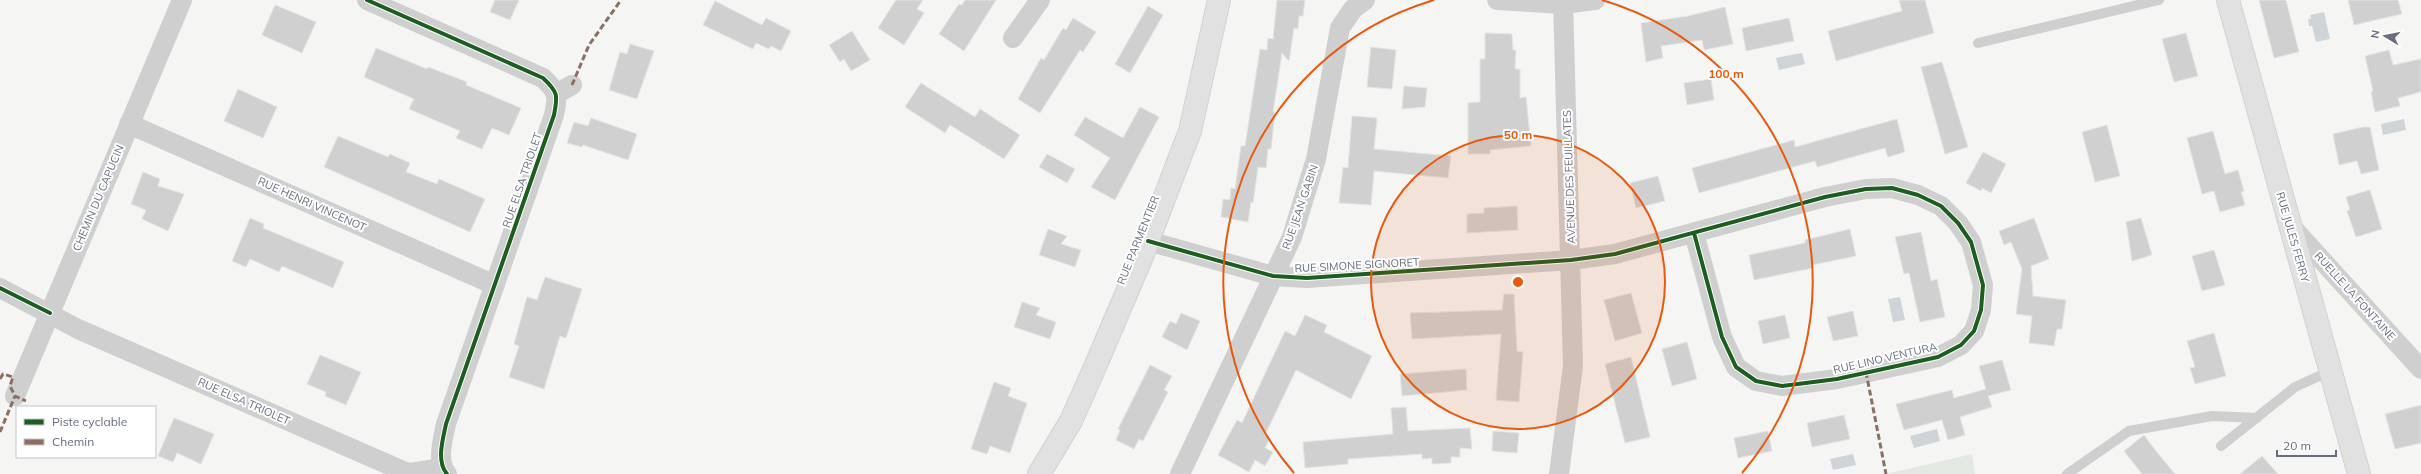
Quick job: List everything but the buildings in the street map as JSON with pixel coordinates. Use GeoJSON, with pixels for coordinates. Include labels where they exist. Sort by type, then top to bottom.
{"type":"FeatureCollection","features":[{"type":"Feature","properties":{"kind":"street","name":"CHEMIN DU CAPUCIN"},"geometry":{"type":"LineString","coordinates":[[15,396],[182,0]]}},
{"type":"Feature","properties":{"kind":"street","name":"RUE ELSA TRIOLET"},"geometry":{"type":"LineString","coordinates":[[0,288],[78,329],[410,473],[445,471],[441,446],[446,424],[554,115],[558,99],[564,90],[554,88],[542,78],[367,0]]}},
{"type":"Feature","properties":{"kind":"street"},"geometry":{"type":"LineString","coordinates":[[1013,38],[1040,0]]}},
{"type":"Feature","properties":{"kind":"street","name":"RUE PARMENTIER"},"geometry":{"type":"LineString","coordinates":[[1039,474],[1072,420],[1148,241],[1190,130],[1219,0]]}},
{"type":"Feature","properties":{"kind":"street","name":"RUE JEAN GABIN"},"geometry":{"type":"LineString","coordinates":[[1180,474],[1292,237],[1316,159],[1340,28],[1353,9],[1365,0]]}},
{"type":"Feature","properties":{"kind":"street"},"geometry":{"type":"LineString","coordinates":[[1497,0],[1563,2],[1595,0]]}},
{"type":"Feature","properties":{"kind":"street","name":"RUE JULES FERRY"},"geometry":{"type":"LineString","coordinates":[[2228,0],[2359,474]]}},
{"type":"Feature","properties":{"kind":"street","name":"AVENUE DES FEUILLATES"},"geometry":{"type":"LineString","coordinates":[[1558,474],[1573,366],[1563,2]]}},
{"type":"Feature","properties":{"kind":"street","name":"RUE HENRI VINCENOT"},"geometry":{"type":"LineString","coordinates":[[129,124],[495,285]]}},
{"type":"Feature","properties":{"kind":"street","name":"RUE LINO VENTURA"},"geometry":{"type":"LineString","coordinates":[[1571,260],[1615,254],[1825,198],[1866,189],[1892,188],[1918,195],[1941,206],[1958,223],[1971,242],[1983,285],[1981,310],[1974,331],[1961,345],[1938,357],[1837,379],[1782,386],[1756,381],[1736,367],[1722,337],[1694,233]]}},
{"type":"Feature","properties":{"kind":"street","name":"RUELLE LA FONTAINE"},"geometry":{"type":"LineString","coordinates":[[2289,224],[2421,369]]}},
{"type":"Feature","properties":{"kind":"street","name":"RUE SIMONE SIGNORET"},"geometry":{"type":"LineString","coordinates":[[1148,241],[1273,276],[1307,278],[1571,260]]}},
{"type":"Feature","properties":{"kind":"lane"},"geometry":{"type":"LineString","coordinates":[[1978,43],[2159,0]]}},
{"type":"Feature","properties":{"kind":"lane"},"geometry":{"type":"LineString","coordinates":[[2221,446],[2295,387],[2330,371]]}},
{"type":"Feature","properties":{"kind":"lane"},"geometry":{"type":"LineString","coordinates":[[2067,474],[2129,431],[2212,416],[2257,418]]}},
{"type":"Feature","properties":{"kind":"shaded area"},"geometry":{"type":"Polygon","coordinates":[[[2324,12],[2330,39],[2316,42],[2312,26],[2309,26],[2308,19],[2311,19],[2310,15],[2324,12]]]}},
{"type":"Feature","properties":{"kind":"shaded area"},"geometry":{"type":"Polygon","coordinates":[[[1802,53],[1805,64],[1779,70],[1776,58],[1802,53]]]}},
{"type":"Feature","properties":{"kind":"shaded area"},"geometry":{"type":"Polygon","coordinates":[[[2404,119],[2406,130],[2383,135],[2381,124],[2404,119]]]}},
{"type":"Feature","properties":{"kind":"shaded area"},"geometry":{"type":"Polygon","coordinates":[[[1900,297],[1905,320],[1893,322],[1888,299],[1900,297]]]}},
{"type":"Feature","properties":{"kind":"shaded area"},"geometry":{"type":"Polygon","coordinates":[[[1937,429],[1940,441],[1914,448],[1910,436],[1937,429]]]}},
{"type":"Feature","properties":{"kind":"shaded area"},"geometry":{"type":"Polygon","coordinates":[[[1853,454],[1856,465],[1833,470],[1830,459],[1853,454]]]}},
{"type":"Feature","properties":{"kind":"shaded area"},"geometry":{"type":"Polygon","coordinates":[[[1972,454],[1975,474],[1886,474],[1972,454]]]}},
{"type":"Feature","properties":{"kind":"marked path"},"geometry":{"type":"LineString","coordinates":[[572,85],[589,45],[621,0]]}},
{"type":"Feature","properties":{"kind":"marked path"},"geometry":{"type":"LineString","coordinates":[[1866,372],[1886,474]]}},
{"type":"Feature","properties":{"kind":"marked path"},"geometry":{"type":"LineString","coordinates":[[0,379],[3,374],[13,377],[10,386],[15,396],[26,401]]}},
{"type":"Feature","properties":{"kind":"marked path"},"geometry":{"type":"LineString","coordinates":[[0,432],[15,396]]}},
{"type":"Feature","properties":{"kind":"cycle path"},"geometry":{"type":"LineString","coordinates":[[367,0],[543,78],[552,87],[556,94],[554,115],[446,424],[441,456],[442,463],[447,474]]}},
{"type":"Feature","properties":{"kind":"cycle path"},"geometry":{"type":"LineString","coordinates":[[1148,241],[1273,276],[1307,278],[1571,260],[1615,254],[1825,197],[1866,189],[1892,188],[1918,195],[1941,206],[1958,223],[1971,242],[1983,285],[1981,310],[1974,331],[1961,345],[1938,357],[1837,379],[1782,386],[1756,381],[1736,367],[1722,337],[1694,233]]}},
{"type":"Feature","properties":{"kind":"cycle path"},"geometry":{"type":"LineString","coordinates":[[0,288],[50,313]]}}]}
